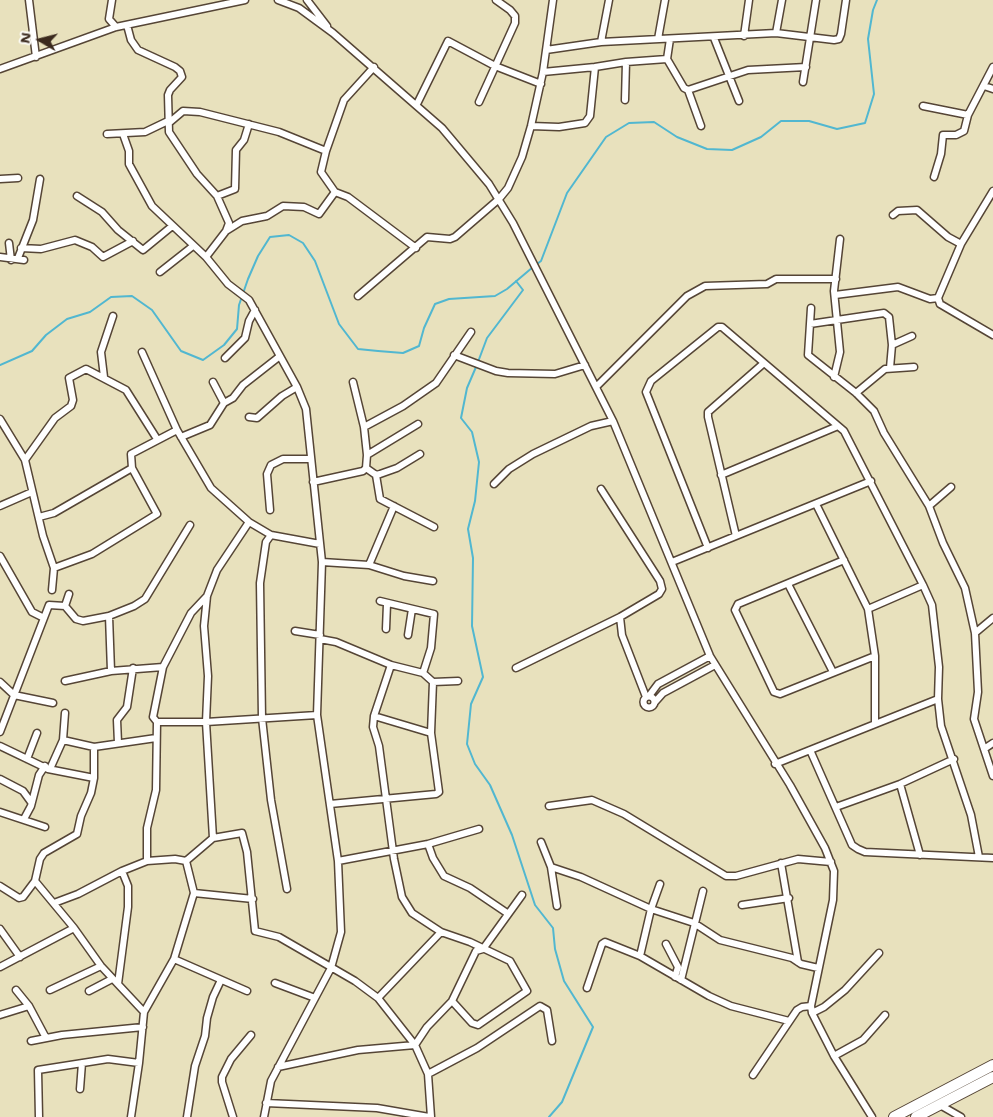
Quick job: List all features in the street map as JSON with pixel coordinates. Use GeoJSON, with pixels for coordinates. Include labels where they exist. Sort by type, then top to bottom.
{"type":"FeatureCollection","features":[{"type":"Feature","properties":{"kind":"highway"},"geometry":{"type":"LineString","coordinates":[[894,1117],[993,1065]]}},
{"type":"Feature","properties":{"kind":"highway"},"geometry":{"type":"LineString","coordinates":[[916,1117],[993,1077]]}},
{"type":"Feature","properties":{"kind":"street"},"geometry":{"type":"LineString","coordinates":[[29,0],[36,57]]}},
{"type":"Feature","properties":{"kind":"street"},"geometry":{"type":"LineString","coordinates":[[112,0],[109,19],[116,27]]}},
{"type":"Feature","properties":{"kind":"street"},"geometry":{"type":"LineString","coordinates":[[211,0],[218,5]]}},
{"type":"Feature","properties":{"kind":"street"},"geometry":{"type":"LineString","coordinates":[[0,68],[36,57],[116,27],[245,0]]}},
{"type":"Feature","properties":{"kind":"street"},"geometry":{"type":"LineString","coordinates":[[278,0],[299,8],[333,33],[417,104],[442,128],[499,199],[528,253],[613,421],[710,656],[825,848],[831,862],[834,871],[833,900],[818,968],[811,1006],[812,1013],[834,1056],[872,1117]]}},
{"type":"Feature","properties":{"kind":"street"},"geometry":{"type":"LineString","coordinates":[[306,0],[333,33]]}},
{"type":"Feature","properties":{"kind":"street"},"geometry":{"type":"LineString","coordinates":[[479,102],[515,22],[515,16],[510,10],[496,0]]}},
{"type":"Feature","properties":{"kind":"street"},"geometry":{"type":"LineString","coordinates":[[358,296],[427,237],[450,239],[456,237],[499,199],[508,188],[531,126],[543,72],[553,0]]}},
{"type":"Feature","properties":{"kind":"street"},"geometry":{"type":"LineString","coordinates":[[601,42],[609,0]]}},
{"type":"Feature","properties":{"kind":"street"},"geometry":{"type":"LineString","coordinates":[[658,39],[665,0]]}},
{"type":"Feature","properties":{"kind":"street"},"geometry":{"type":"LineString","coordinates":[[744,36],[749,0]]}},
{"type":"Feature","properties":{"kind":"street"},"geometry":{"type":"LineString","coordinates":[[776,34],[782,0]]}},
{"type":"Feature","properties":{"kind":"street"},"geometry":{"type":"LineString","coordinates":[[803,82],[812,37],[816,0]]}},
{"type":"Feature","properties":{"kind":"street"},"geometry":{"type":"LineString","coordinates":[[546,50],[601,42],[776,34],[839,39],[846,0]]}},
{"type":"Feature","properties":{"kind":"street"},"geometry":{"type":"LineString","coordinates":[[127,25],[131,40],[138,50],[180,71],[182,77],[170,90],[169,110],[172,119],[169,132],[172,140],[197,174],[218,196],[229,222],[226,231],[206,257]]}},
{"type":"Feature","properties":{"kind":"street"},"geometry":{"type":"LineString","coordinates":[[714,38],[740,101]]}},
{"type":"Feature","properties":{"kind":"street"},"geometry":{"type":"LineString","coordinates":[[670,39],[667,59],[684,88],[688,90],[701,126]]}},
{"type":"Feature","properties":{"kind":"street"},"geometry":{"type":"LineString","coordinates":[[417,104],[448,41],[495,66],[540,84]]}},
{"type":"Feature","properties":{"kind":"street"},"geometry":{"type":"LineString","coordinates":[[543,72],[667,59]]}},
{"type":"Feature","properties":{"kind":"street"},"geometry":{"type":"LineString","coordinates":[[625,100],[626,62]]}},
{"type":"Feature","properties":{"kind":"street"},"geometry":{"type":"LineString","coordinates":[[374,67],[344,100],[326,151],[321,172],[335,192],[348,197],[416,248]]}},
{"type":"Feature","properties":{"kind":"street"},"geometry":{"type":"LineString","coordinates":[[531,126],[559,127],[585,123],[588,120],[595,67]]}},
{"type":"Feature","properties":{"kind":"street"},"geometry":{"type":"LineString","coordinates":[[688,90],[729,75],[768,68],[806,67]]}},
{"type":"Feature","properties":{"kind":"street"},"geometry":{"type":"LineString","coordinates":[[934,176],[941,154],[943,135],[964,131],[968,115],[993,67]]}},
{"type":"Feature","properties":{"kind":"street"},"geometry":{"type":"LineString","coordinates":[[984,86],[993,89]]}},
{"type":"Feature","properties":{"kind":"street"},"geometry":{"type":"LineString","coordinates":[[923,106],[968,115]]}},
{"type":"Feature","properties":{"kind":"street"},"geometry":{"type":"LineString","coordinates":[[107,134],[145,132],[172,119],[183,111],[191,110],[301,139],[326,151]]}},
{"type":"Feature","properties":{"kind":"street"},"geometry":{"type":"LineString","coordinates":[[218,196],[235,189],[236,150],[244,140],[249,124]]}},
{"type":"Feature","properties":{"kind":"street"},"geometry":{"type":"LineString","coordinates":[[123,134],[129,151],[129,164],[152,206],[171,227],[206,257],[228,284],[249,300],[297,387],[306,409],[322,562],[317,715],[338,861],[341,932],[331,968],[278,1067],[266,1103],[264,1117]]}},
{"type":"Feature","properties":{"kind":"street"},"geometry":{"type":"LineString","coordinates":[[0,178],[18,178]]}},
{"type":"Feature","properties":{"kind":"street"},"geometry":{"type":"LineString","coordinates":[[18,259],[34,220],[40,179]]}},
{"type":"Feature","properties":{"kind":"street"},"geometry":{"type":"LineString","coordinates":[[993,191],[961,244],[938,298],[940,304],[993,335]]}},
{"type":"Feature","properties":{"kind":"street"},"geometry":{"type":"LineString","coordinates":[[226,231],[242,222],[267,216],[284,206],[304,207],[319,214],[335,192]]}},
{"type":"Feature","properties":{"kind":"street"},"geometry":{"type":"LineString","coordinates":[[77,196],[102,212],[118,230],[143,250],[171,227]]}},
{"type":"Feature","properties":{"kind":"street"},"geometry":{"type":"LineString","coordinates":[[893,215],[898,211],[917,210],[948,237],[961,244]]}},
{"type":"Feature","properties":{"kind":"street"},"geometry":{"type":"LineString","coordinates":[[21,248],[41,249],[75,240],[92,247],[102,258],[133,241]]}},
{"type":"Feature","properties":{"kind":"street"},"geometry":{"type":"LineString","coordinates":[[834,377],[840,352],[835,295],[840,240]]}},
{"type":"Feature","properties":{"kind":"street"},"geometry":{"type":"LineString","coordinates":[[9,243],[18,259]]}},
{"type":"Feature","properties":{"kind":"street"},"geometry":{"type":"LineString","coordinates":[[160,272],[192,246]]}},
{"type":"Feature","properties":{"kind":"street"},"geometry":{"type":"LineString","coordinates":[[0,257],[18,259]]}},
{"type":"Feature","properties":{"kind":"street"},"geometry":{"type":"LineString","coordinates":[[596,386],[687,296],[705,286],[766,284],[776,279],[836,279]]}},
{"type":"Feature","properties":{"kind":"street"},"geometry":{"type":"LineString","coordinates":[[835,295],[898,287],[930,299],[938,298]]}},
{"type":"Feature","properties":{"kind":"street"},"geometry":{"type":"LineString","coordinates":[[811,308],[808,355],[856,393],[874,411],[884,433],[929,506],[943,543],[965,588],[975,633],[978,692],[974,719],[993,776]]}},
{"type":"Feature","properties":{"kind":"street"},"geometry":{"type":"LineString","coordinates":[[225,358],[245,338],[249,321],[255,310]]}},
{"type":"Feature","properties":{"kind":"street"},"geometry":{"type":"LineString","coordinates":[[810,324],[884,313],[889,317],[892,345],[890,368]]}},
{"type":"Feature","properties":{"kind":"street"},"geometry":{"type":"LineString","coordinates":[[104,377],[101,352],[113,316]]}},
{"type":"Feature","properties":{"kind":"street"},"geometry":{"type":"LineString","coordinates":[[708,548],[648,398],[647,387],[718,327],[722,327],[844,431],[924,585],[932,605],[939,667],[938,699],[941,726],[954,759],[971,815],[979,857]]}},
{"type":"Feature","properties":{"kind":"street"},"geometry":{"type":"LineString","coordinates":[[364,427],[403,406],[436,382],[471,332]]}},
{"type":"Feature","properties":{"kind":"street"},"geometry":{"type":"LineString","coordinates":[[892,345],[912,336]]}},
{"type":"Feature","properties":{"kind":"street"},"geometry":{"type":"LineString","coordinates":[[142,352],[177,430],[211,488],[249,522],[271,534],[320,544]]}},
{"type":"Feature","properties":{"kind":"street"},"geometry":{"type":"LineString","coordinates":[[454,355],[496,371],[547,375],[585,365]]}},
{"type":"Feature","properties":{"kind":"street"},"geometry":{"type":"LineString","coordinates":[[181,437],[210,425],[224,403],[234,398],[243,386],[280,356]]}},
{"type":"Feature","properties":{"kind":"street"},"geometry":{"type":"LineString","coordinates":[[736,536],[708,412],[764,362]]}},
{"type":"Feature","properties":{"kind":"street"},"geometry":{"type":"LineString","coordinates":[[856,393],[885,369],[914,367]]}},
{"type":"Feature","properties":{"kind":"street"},"geometry":{"type":"LineString","coordinates":[[26,460],[55,418],[71,406],[73,400],[69,378],[86,369],[126,390],[157,439]]}},
{"type":"Feature","properties":{"kind":"street"},"geometry":{"type":"LineString","coordinates":[[213,382],[224,403]]}},
{"type":"Feature","properties":{"kind":"street"},"geometry":{"type":"LineString","coordinates":[[313,482],[363,471],[366,468],[368,455],[364,427],[353,382]]}},
{"type":"Feature","properties":{"kind":"street"},"geometry":{"type":"LineString","coordinates":[[249,417],[257,418],[282,396],[297,387]]}},
{"type":"Feature","properties":{"kind":"street"},"geometry":{"type":"LineString","coordinates":[[0,419],[3,432],[26,460],[32,492],[54,568],[52,590]]}},
{"type":"Feature","properties":{"kind":"street"},"geometry":{"type":"LineString","coordinates":[[494,484],[509,469],[533,454],[591,426],[613,421]]}},
{"type":"Feature","properties":{"kind":"street"},"geometry":{"type":"LineString","coordinates":[[368,455],[418,424]]}},
{"type":"Feature","properties":{"kind":"street"},"geometry":{"type":"LineString","coordinates":[[721,475],[838,426]]}},
{"type":"Feature","properties":{"kind":"street"},"geometry":{"type":"LineString","coordinates":[[54,568],[92,554],[157,514],[132,468],[130,456],[133,451],[177,430]]}},
{"type":"Feature","properties":{"kind":"street"},"geometry":{"type":"LineString","coordinates":[[376,475],[397,468],[420,454]]}},
{"type":"Feature","properties":{"kind":"street"},"geometry":{"type":"LineString","coordinates":[[270,510],[267,474],[271,465],[283,459],[311,460]]}},
{"type":"Feature","properties":{"kind":"street"},"geometry":{"type":"LineString","coordinates":[[39,517],[54,513],[132,468]]}},
{"type":"Feature","properties":{"kind":"street"},"geometry":{"type":"LineString","coordinates":[[366,468],[376,475],[380,499],[434,527]]}},
{"type":"Feature","properties":{"kind":"street"},"geometry":{"type":"LineString","coordinates":[[672,562],[870,481]]}},
{"type":"Feature","properties":{"kind":"street"},"geometry":{"type":"LineString","coordinates":[[929,506],[951,487]]}},
{"type":"Feature","properties":{"kind":"street"},"geometry":{"type":"LineString","coordinates":[[516,668],[620,617],[659,594],[662,589],[660,582],[601,489]]}},
{"type":"Feature","properties":{"kind":"street"},"geometry":{"type":"LineString","coordinates":[[0,506],[32,492]]}},
{"type":"Feature","properties":{"kind":"street"},"geometry":{"type":"LineString","coordinates":[[816,504],[868,609],[875,656],[875,724]]}},
{"type":"Feature","properties":{"kind":"street"},"geometry":{"type":"LineString","coordinates":[[369,565],[394,506]]}},
{"type":"Feature","properties":{"kind":"street"},"geometry":{"type":"LineString","coordinates":[[212,838],[206,722],[208,676],[204,626],[207,596],[217,570],[249,522]]}},
{"type":"Feature","properties":{"kind":"street"},"geometry":{"type":"LineString","coordinates":[[0,732],[50,604],[64,606],[80,621],[109,616],[134,606],[145,599],[190,525]]}},
{"type":"Feature","properties":{"kind":"street"},"geometry":{"type":"LineString","coordinates":[[271,534],[266,542],[260,583],[262,718],[271,800],[287,889]]}},
{"type":"Feature","properties":{"kind":"street"},"geometry":{"type":"LineString","coordinates":[[0,556],[32,612],[44,618]]}},
{"type":"Feature","properties":{"kind":"street"},"geometry":{"type":"LineString","coordinates":[[844,560],[738,604],[734,610],[774,692],[780,694],[875,656]]}},
{"type":"Feature","properties":{"kind":"street"},"geometry":{"type":"LineString","coordinates":[[322,562],[369,565],[404,576],[433,581]]}},
{"type":"Feature","properties":{"kind":"street"},"geometry":{"type":"LineString","coordinates":[[788,584],[832,672]]}},
{"type":"Feature","properties":{"kind":"street"},"geometry":{"type":"LineString","coordinates":[[868,609],[924,585]]}},
{"type":"Feature","properties":{"kind":"street"},"geometry":{"type":"LineString","coordinates":[[64,606],[69,594]]}},
{"type":"Feature","properties":{"kind":"street"},"geometry":{"type":"LineString","coordinates":[[148,861],[147,828],[156,790],[156,722],[153,718],[163,667],[191,613],[207,596]]}},
{"type":"Feature","properties":{"kind":"street"},"geometry":{"type":"LineString","coordinates":[[380,601],[434,614],[431,648],[423,673]]}},
{"type":"Feature","properties":{"kind":"street"},"geometry":{"type":"LineString","coordinates":[[386,629],[388,604]]}},
{"type":"Feature","properties":{"kind":"street"},"geometry":{"type":"LineString","coordinates":[[408,635],[412,609]]}},
{"type":"Feature","properties":{"kind":"street"},"geometry":{"type":"LineString","coordinates":[[109,616],[111,671]]}},
{"type":"Feature","properties":{"kind":"street"},"geometry":{"type":"LineString","coordinates":[[620,617],[622,635],[648,697]]}},
{"type":"Feature","properties":{"kind":"street"},"geometry":{"type":"LineString","coordinates":[[975,633],[993,618]]}},
{"type":"Feature","properties":{"kind":"street"},"geometry":{"type":"LineString","coordinates":[[295,632],[336,642],[392,665],[423,673],[433,682],[458,681]]}},
{"type":"Feature","properties":{"kind":"street"},"geometry":{"type":"LineString","coordinates":[[710,656],[658,684],[644,702],[647,707],[652,706],[663,694],[715,665]]}},
{"type":"Feature","properties":{"kind":"street"},"geometry":{"type":"LineString","coordinates":[[392,665],[374,716],[374,727],[380,746],[393,850],[402,897],[412,913],[441,932],[510,961],[522,979],[526,993],[478,1024],[472,1023],[452,1001]]}},
{"type":"Feature","properties":{"kind":"street"},"geometry":{"type":"LineString","coordinates":[[65,681],[111,671],[163,667]]}},
{"type":"Feature","properties":{"kind":"street"},"geometry":{"type":"LineString","coordinates":[[118,744],[117,720],[127,707],[133,668]]}},
{"type":"Feature","properties":{"kind":"street"},"geometry":{"type":"LineString","coordinates":[[0,682],[14,695],[54,704]]}},
{"type":"Feature","properties":{"kind":"street"},"geometry":{"type":"LineString","coordinates":[[330,804],[436,794],[439,792],[431,733],[433,682]]}},
{"type":"Feature","properties":{"kind":"street"},"geometry":{"type":"LineString","coordinates":[[775,764],[938,699]]}},
{"type":"Feature","properties":{"kind":"street"},"geometry":{"type":"LineString","coordinates":[[24,819],[31,802],[30,795],[38,775],[48,768],[63,740],[65,713]]}},
{"type":"Feature","properties":{"kind":"street"},"geometry":{"type":"LineString","coordinates":[[156,722],[206,722],[317,715]]}},
{"type":"Feature","properties":{"kind":"street"},"geometry":{"type":"LineString","coordinates":[[374,716],[431,733]]}},
{"type":"Feature","properties":{"kind":"street"},"geometry":{"type":"LineString","coordinates":[[27,759],[37,733]]}},
{"type":"Feature","properties":{"kind":"street"},"geometry":{"type":"LineString","coordinates":[[63,740],[94,747],[156,738]]}},
{"type":"Feature","properties":{"kind":"street"},"geometry":{"type":"LineString","coordinates":[[984,749],[993,743]]}},
{"type":"Feature","properties":{"kind":"street"},"geometry":{"type":"LineString","coordinates":[[0,746],[48,768],[94,778]]}},
{"type":"Feature","properties":{"kind":"street"},"geometry":{"type":"LineString","coordinates":[[0,886],[21,898],[35,882],[40,859],[44,854],[77,834],[94,778],[94,747]]}},
{"type":"Feature","properties":{"kind":"street"},"geometry":{"type":"LineString","coordinates":[[810,750],[852,844],[858,849],[865,852],[993,858]]}},
{"type":"Feature","properties":{"kind":"street"},"geometry":{"type":"LineString","coordinates":[[836,807],[900,784],[954,759]]}},
{"type":"Feature","properties":{"kind":"street"},"geometry":{"type":"LineString","coordinates":[[0,779],[30,795]]}},
{"type":"Feature","properties":{"kind":"street"},"geometry":{"type":"LineString","coordinates":[[900,784],[920,855]]}},
{"type":"Feature","properties":{"kind":"street"},"geometry":{"type":"LineString","coordinates":[[549,806],[592,800],[631,818],[726,876],[736,876],[798,859],[831,862]]}},
{"type":"Feature","properties":{"kind":"street"},"geometry":{"type":"LineString","coordinates":[[0,812],[45,827]]}},
{"type":"Feature","properties":{"kind":"street"},"geometry":{"type":"LineString","coordinates":[[338,861],[428,844],[479,829]]}},
{"type":"Feature","properties":{"kind":"street"},"geometry":{"type":"LineString","coordinates":[[186,861],[212,838],[242,833],[247,852],[255,931],[279,937],[355,981],[378,998],[414,1045],[428,1074],[430,1117],[377,1108],[266,1103]]}},
{"type":"Feature","properties":{"kind":"street"},"geometry":{"type":"LineString","coordinates":[[542,842],[551,867],[557,906]]}},
{"type":"Feature","properties":{"kind":"street"},"geometry":{"type":"LineString","coordinates":[[428,844],[432,858],[444,876],[470,888],[507,913]]}},
{"type":"Feature","properties":{"kind":"street"},"geometry":{"type":"LineString","coordinates":[[54,903],[78,894],[122,871],[148,861],[175,859],[186,861]]}},
{"type":"Feature","properties":{"kind":"street"},"geometry":{"type":"LineString","coordinates":[[131,1117],[144,1012],[174,960],[194,893],[186,861]]}},
{"type":"Feature","properties":{"kind":"street"},"geometry":{"type":"LineString","coordinates":[[781,863],[798,962]]}},
{"type":"Feature","properties":{"kind":"street"},"geometry":{"type":"LineString","coordinates":[[551,867],[581,877],[651,909],[694,923],[720,940],[792,958],[798,962],[818,968]]}},
{"type":"Feature","properties":{"kind":"street"},"geometry":{"type":"LineString","coordinates":[[118,984],[128,907],[128,886],[122,871]]}},
{"type":"Feature","properties":{"kind":"street"},"geometry":{"type":"LineString","coordinates":[[35,882],[74,928],[112,979],[144,1012]]}},
{"type":"Feature","properties":{"kind":"street"},"geometry":{"type":"LineString","coordinates":[[640,956],[651,909],[660,884]]}},
{"type":"Feature","properties":{"kind":"street"},"geometry":{"type":"LineString","coordinates":[[678,978],[703,891]]}},
{"type":"Feature","properties":{"kind":"street"},"geometry":{"type":"LineString","coordinates":[[194,893],[253,899]]}},
{"type":"Feature","properties":{"kind":"street"},"geometry":{"type":"LineString","coordinates":[[278,1067],[358,1050],[414,1045],[427,1027],[452,1001],[476,951],[483,949],[507,913],[522,895]]}},
{"type":"Feature","properties":{"kind":"street"},"geometry":{"type":"LineString","coordinates":[[742,905],[788,898]]}},
{"type":"Feature","properties":{"kind":"street"},"geometry":{"type":"LineString","coordinates":[[0,967],[74,928]]}},
{"type":"Feature","properties":{"kind":"street"},"geometry":{"type":"LineString","coordinates":[[0,929],[20,958]]}},
{"type":"Feature","properties":{"kind":"street"},"geometry":{"type":"LineString","coordinates":[[378,998],[441,932]]}},
{"type":"Feature","properties":{"kind":"street"},"geometry":{"type":"LineString","coordinates":[[587,988],[602,944],[605,942],[640,956],[731,1006],[789,1022]]}},
{"type":"Feature","properties":{"kind":"street"},"geometry":{"type":"LineString","coordinates":[[666,944],[678,967],[678,978]]}},
{"type":"Feature","properties":{"kind":"street"},"geometry":{"type":"LineString","coordinates":[[812,1013],[824,1007],[845,990],[879,953]]}},
{"type":"Feature","properties":{"kind":"street"},"geometry":{"type":"LineString","coordinates":[[174,960],[247,991]]}},
{"type":"Feature","properties":{"kind":"street"},"geometry":{"type":"LineString","coordinates":[[50,990],[102,966]]}},
{"type":"Feature","properties":{"kind":"street"},"geometry":{"type":"LineString","coordinates":[[89,991],[112,979]]}},
{"type":"Feature","properties":{"kind":"street"},"geometry":{"type":"LineString","coordinates":[[187,1117],[195,1066],[205,1036],[207,1018],[213,997],[221,980]]}},
{"type":"Feature","properties":{"kind":"street"},"geometry":{"type":"LineString","coordinates":[[275,983],[315,998]]}},
{"type":"Feature","properties":{"kind":"street"},"geometry":{"type":"LineString","coordinates":[[16,990],[29,1006],[46,1038]]}},
{"type":"Feature","properties":{"kind":"street"},"geometry":{"type":"LineString","coordinates":[[0,1016],[29,1006]]}},
{"type":"Feature","properties":{"kind":"street"},"geometry":{"type":"LineString","coordinates":[[428,1074],[478,1048],[540,1006],[547,1010],[552,1040]]}},
{"type":"Feature","properties":{"kind":"street"},"geometry":{"type":"LineString","coordinates":[[754,1075],[797,1010],[802,1006],[811,1006]]}},
{"type":"Feature","properties":{"kind":"street"},"geometry":{"type":"LineString","coordinates":[[834,1056],[863,1040],[885,1015]]}},
{"type":"Feature","properties":{"kind":"street"},"geometry":{"type":"LineString","coordinates":[[31,1041],[142,1027]]}},
{"type":"Feature","properties":{"kind":"street"},"geometry":{"type":"LineString","coordinates":[[233,1117],[222,1077],[231,1059],[251,1035]]}},
{"type":"Feature","properties":{"kind":"street"},"geometry":{"type":"LineString","coordinates":[[39,1117],[38,1070],[108,1059],[139,1063]]}},
{"type":"Feature","properties":{"kind":"street"},"geometry":{"type":"LineString","coordinates":[[80,1089],[82,1064]]}},
{"type":"Feature","properties":{"kind":"street"},"geometry":{"type":"LineString","coordinates":[[940,1105],[961,1117]]}},
{"type":"Feature","properties":{"kind":"waterway"},"geometry":{"type":"LineString","coordinates":[[537,264],[541,261],[567,193],[606,137],[629,123],[654,122],[677,137],[707,149],[732,150],[761,137],[781,121],[809,121],[837,129],[865,123],[874,94],[868,39],[873,10],[877,0]]}},
{"type":"Feature","properties":{"kind":"waterway"},"geometry":{"type":"LineString","coordinates":[[0,365],[32,351],[46,335],[67,319],[90,312],[111,297],[132,296],[152,310],[181,351],[203,360],[224,345],[237,329],[239,305],[248,279],[258,256],[270,237],[289,235],[303,243],[315,261],[339,324],[358,349],[403,353],[419,346],[424,328],[435,304],[449,299],[495,296],[507,289],[533,267]]}},
{"type":"Feature","properties":{"kind":"waterway"},"geometry":{"type":"LineString","coordinates":[[478,362],[487,338],[523,290],[516,281]]}},
{"type":"Feature","properties":{"kind":"waterway"},"geometry":{"type":"LineString","coordinates":[[476,367],[467,388],[461,418],[472,432],[479,462],[475,501],[468,529],[473,558],[472,626],[483,677],[471,704],[467,744],[475,764],[490,785],[512,835],[535,905],[553,928],[555,949],[564,981],[593,1027],[562,1102],[549,1117]]}}]}
